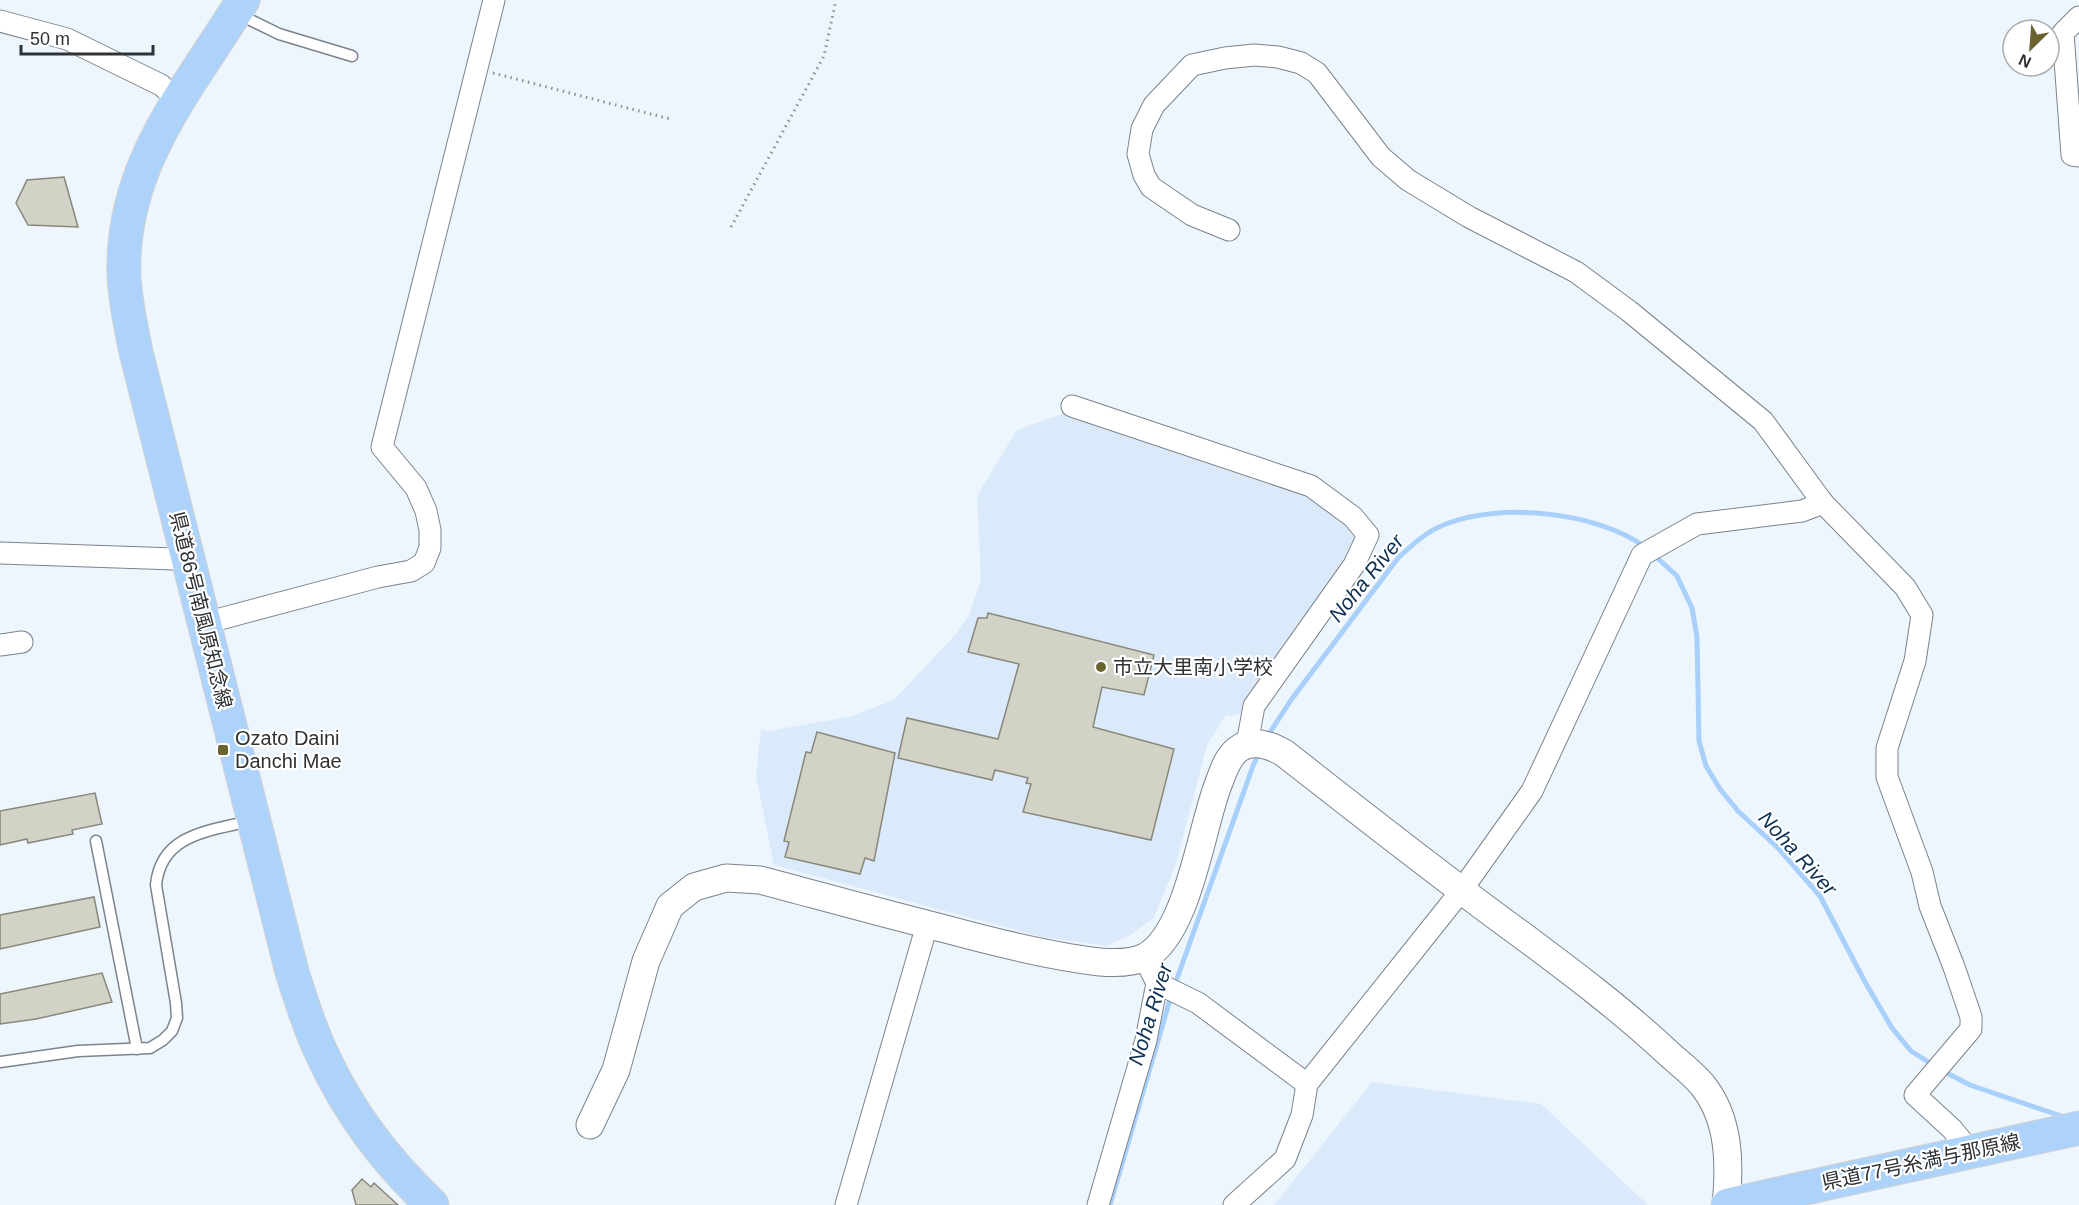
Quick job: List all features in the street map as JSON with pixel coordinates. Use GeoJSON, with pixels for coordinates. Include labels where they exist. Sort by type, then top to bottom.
{"type":"FeatureCollection","features":[{"type":"Feature","properties":{"kind":"main road","name":"県道86号南風原知念線"},"geometry":{"type":"LineString","coordinates":[[239,6],[178,100],[138,180],[126,228],[124,275],[129,314],[136,352],[292,972],[322,1056],[365,1130],[384,1156],[432,1205]]}},
{"type":"Feature","properties":{"kind":"main road","name":"県道77号糸満与那原線"},"geometry":{"type":"LineString","coordinates":[[1727,1205],[2079,1128]]}},
{"type":"Feature","properties":{"kind":"street"},"geometry":{"type":"LineString","coordinates":[[205,623],[378,577],[411,571],[424,562],[430,549],[430,531],[426,511],[416,488],[382,447],[494,0]]}},
{"type":"Feature","properties":{"kind":"street"},"geometry":{"type":"LineString","coordinates":[[2079,17],[2063,33],[2072,155],[2079,156]]}},
{"type":"Feature","properties":{"kind":"street"},"geometry":{"type":"LineString","coordinates":[[0,21],[67,39],[161,85],[178,100]]}},
{"type":"Feature","properties":{"kind":"street"},"geometry":{"type":"LineString","coordinates":[[1229,230],[1192,215],[1151,187],[1137,154],[1142,129],[1154,105],[1192,65],[1254,55],[1278,57],[1301,63],[1317,73],[1381,157],[1408,180],[1469,216],[1576,272],[1629,311],[1763,421],[1823,503],[1905,587],[1922,615],[1915,660],[1887,748],[1887,777],[1922,872],[1930,906],[1971,1017],[1971,1029],[1915,1095],[1961,1140],[1962,1153]]}},
{"type":"Feature","properties":{"kind":"street"},"geometry":{"type":"LineString","coordinates":[[1072,406],[1311,486],[1353,517],[1368,535],[1354,565],[1254,706],[1247,744]]}},
{"type":"Feature","properties":{"kind":"street"},"geometry":{"type":"LineString","coordinates":[[1234,1205],[1286,1159],[1302,1115],[1308,1084],[1461,891],[1533,791],[1642,555],[1697,524],[1802,511],[1823,503]]}},
{"type":"Feature","properties":{"kind":"street"},"geometry":{"type":"LineString","coordinates":[[0,553],[189,558]]}},
{"type":"Feature","properties":{"kind":"street"},"geometry":{"type":"LineString","coordinates":[[0,645],[22,642]]}},
{"type":"Feature","properties":{"kind":"street"},"geometry":{"type":"LineString","coordinates":[[590,1125],[616,1070],[646,961],[670,906],[694,887],[726,878],[760,880],[1009,946],[1102,962],[1128,961],[1144,957],[1163,942],[1178,915],[1226,763],[1237,750],[1247,744],[1269,745],[1284,753],[1461,891],[1587,984],[1649,1035],[1704,1087],[1719,1114],[1726,1140],[1729,1173],[1727,1205]]}},
{"type":"Feature","properties":{"kind":"street"},"geometry":{"type":"LineString","coordinates":[[846,1205],[927,925]]}},
{"type":"Feature","properties":{"kind":"street"},"geometry":{"type":"LineString","coordinates":[[1144,957],[1163,987],[1198,1004],[1308,1084]]}},
{"type":"Feature","properties":{"kind":"street"},"geometry":{"type":"LineString","coordinates":[[1098,1205],[1163,987]]}},
{"type":"Feature","properties":{"kind":"lane"},"geometry":{"type":"LineString","coordinates":[[239,6],[279,34],[352,57]]}},
{"type":"Feature","properties":{"kind":"lane"},"geometry":{"type":"LineString","coordinates":[[0,1062],[78,1051],[150,1048],[163,1040],[172,1031],[177,1018],[172,973],[156,885],[163,859],[184,839],[253,821]]}},
{"type":"Feature","properties":{"kind":"lane"},"geometry":{"type":"LineString","coordinates":[[96,841],[137,1049]]}},
{"type":"Feature","properties":{"kind":"path"},"geometry":{"type":"LineString","coordinates":[[730,227],[824,56],[836,0]]}},
{"type":"Feature","properties":{"kind":"path"},"geometry":{"type":"LineString","coordinates":[[477,69],[670,119]]}},
{"type":"Feature","properties":{"kind":"shaded area","name":"市立大里南小学校"},"geometry":{"type":"Polygon","coordinates":[[[1068,412],[1309,492],[1352,525],[1357,542],[1247,711],[1231,716],[1226,715],[1207,745],[1175,867],[1154,917],[1132,934],[1107,946],[1042,937],[774,865],[756,775],[761,729],[768,731],[849,717],[894,700],[956,634],[969,615],[981,580],[977,496],[1017,430],[1068,412]]]}},
{"type":"Feature","properties":{"kind":"shaded area"},"geometry":{"type":"Polygon","coordinates":[[[1372,1082],[1541,1104],[1648,1205],[1274,1205],[1372,1082]]]}},
{"type":"Feature","properties":{"kind":"building"},"geometry":{"type":"Polygon","coordinates":[[[64,177],[78,227],[28,225],[16,203],[27,180],[64,177]]]}},
{"type":"Feature","properties":{"kind":"building"},"geometry":{"type":"Polygon","coordinates":[[[988,613],[1154,655],[1144,695],[1102,687],[1093,727],[1174,749],[1151,840],[1023,812],[1031,784],[1026,783],[1028,778],[995,770],[992,780],[898,758],[907,718],[998,739],[1019,664],[968,652],[978,618],[987,618],[988,613]]]}},
{"type":"Feature","properties":{"kind":"building"},"geometry":{"type":"Polygon","coordinates":[[[817,732],[895,753],[874,861],[865,858],[860,874],[785,857],[789,842],[784,841],[806,752],[811,753],[817,732]]]}},
{"type":"Feature","properties":{"kind":"building"},"geometry":{"type":"Polygon","coordinates":[[[95,793],[102,824],[72,830],[73,834],[28,843],[27,839],[0,845],[0,811],[95,793]]]}},
{"type":"Feature","properties":{"kind":"building"},"geometry":{"type":"Polygon","coordinates":[[[94,897],[100,927],[0,949],[0,915],[94,897]]]}},
{"type":"Feature","properties":{"kind":"building"},"geometry":{"type":"Polygon","coordinates":[[[102,973],[112,1002],[36,1019],[0,1024],[0,994],[102,973]]]}},
{"type":"Feature","properties":{"kind":"building"},"geometry":{"type":"Polygon","coordinates":[[[362,1179],[371,1187],[374,1183],[398,1205],[356,1205],[352,1190],[362,1179]]]}},
{"type":"Feature","properties":{"kind":"waterway","name":"Noha River"},"geometry":{"type":"LineString","coordinates":[[1267,737],[1291,700],[1398,558],[1420,538],[1433,530],[1468,517],[1493,513],[1548,514],[1602,526],[1625,535],[1645,547]]}},
{"type":"Feature","properties":{"kind":"waterway","name":"Noha River"},"geometry":{"type":"LineString","coordinates":[[1654,555],[1677,576],[1692,608],[1697,637],[1699,741],[1706,766],[1720,789],[1738,811],[1779,849],[1820,896],[1892,1028],[1911,1051],[1933,1065]]}},
{"type":"Feature","properties":{"kind":"waterway","name":"Noha River"},"geometry":{"type":"LineString","coordinates":[[1174,987],[1260,751]]}},
{"type":"Feature","properties":{"kind":"waterway","name":"Noha River"},"geometry":{"type":"LineString","coordinates":[[1110,1205],[1171,996]]}},
{"type":"Feature","properties":{"kind":"waterway","name":"Noha River"},"geometry":{"type":"LineString","coordinates":[[1941,1070],[1970,1085],[2064,1117]]}},
{"type":"Feature","properties":{"kind":"place","name":"市立大里南小学校"},"geometry":{"type":"Point","coordinates":[1101,667]}},
{"type":"Feature","properties":{"kind":"place","name":"Ozato Daini Danchi Mae"},"geometry":{"type":"Point","coordinates":[223,750]}}]}
